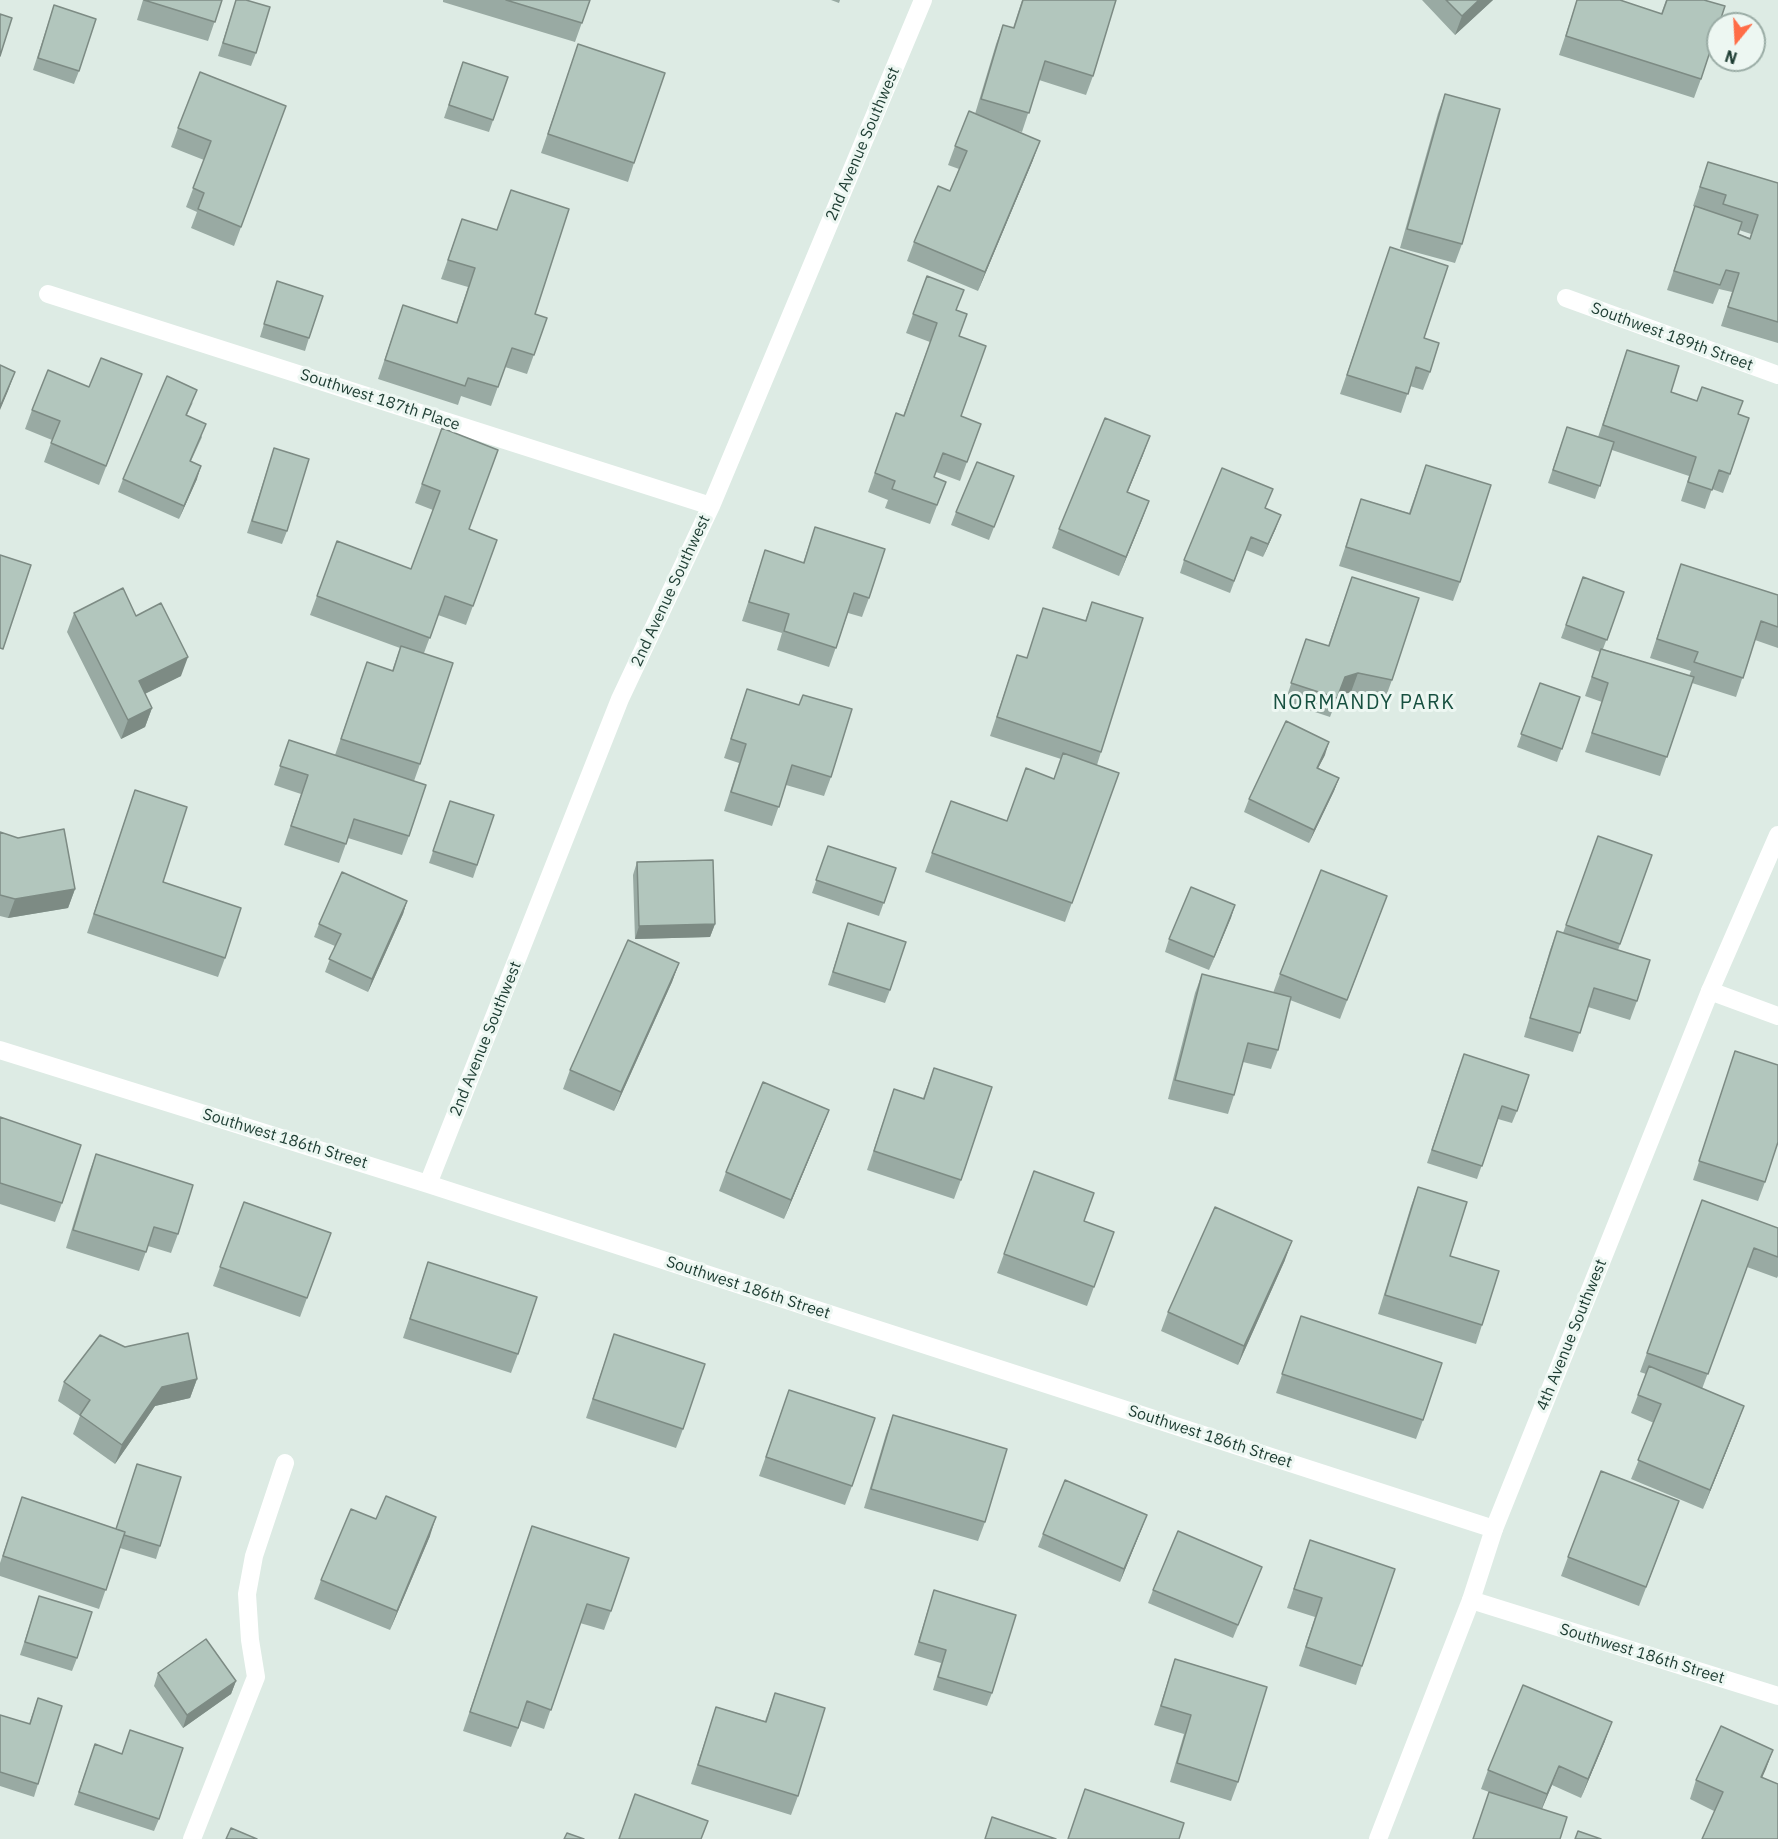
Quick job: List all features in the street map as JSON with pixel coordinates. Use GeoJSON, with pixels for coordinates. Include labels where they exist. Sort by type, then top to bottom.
{"type":"FeatureCollection","features":[{"type":"Feature","properties":{"kind":"street","name":"2nd Avenue Southwest"},"geometry":{"type":"LineString","coordinates":[[428,1184],[620,699],[711,506],[922,0]]}},
{"type":"Feature","properties":{"kind":"street","name":"Southwest 187th Place"},"geometry":{"type":"LineString","coordinates":[[48,294],[711,506]]}},
{"type":"Feature","properties":{"kind":"street","name":"Southwest 189th Street"},"geometry":{"type":"LineString","coordinates":[[1566,298],[1778,375]]}},
{"type":"Feature","properties":{"kind":"street","name":"4th Avenue Southwest"},"geometry":{"type":"LineString","coordinates":[[1378,1839],[1472,1600],[1494,1529],[1710,991],[1778,835]]}},
{"type":"Feature","properties":{"kind":"street"},"geometry":{"type":"LineString","coordinates":[[1710,991],[1778,1016]]}},
{"type":"Feature","properties":{"kind":"street","name":"Southwest 186th Street"},"geometry":{"type":"LineString","coordinates":[[0,1050],[428,1184],[1494,1529]]}},
{"type":"Feature","properties":{"kind":"street"},"geometry":{"type":"LineString","coordinates":[[192,1839],[256,1677],[250,1640],[247,1594],[254,1556],[285,1463]]}},
{"type":"Feature","properties":{"kind":"street","name":"Southwest 186th Street"},"geometry":{"type":"LineString","coordinates":[[1472,1600],[1778,1696]]}},
{"type":"Feature","properties":{"kind":"building"},"geometry":{"type":"Polygon","coordinates":[[[144,0],[222,0],[215,22],[144,0]]]}},
{"type":"Feature","properties":{"kind":"building"},"geometry":{"type":"Polygon","coordinates":[[[236,0],[246,0],[270,7],[256,53],[223,43],[236,0]]]}},
{"type":"Feature","properties":{"kind":"building"},"geometry":{"type":"Polygon","coordinates":[[[506,0],[590,0],[582,23],[506,0]]]}},
{"type":"Feature","properties":{"kind":"building"},"geometry":{"type":"Polygon","coordinates":[[[1023,0],[1116,0],[1093,76],[1045,61],[1029,113],[981,99],[1003,25],[1014,28],[1023,0]]]}},
{"type":"Feature","properties":{"kind":"building"},"geometry":{"type":"Polygon","coordinates":[[[1446,0],[1479,0],[1462,16],[1446,0]]]}},
{"type":"Feature","properties":{"kind":"building"},"geometry":{"type":"Polygon","coordinates":[[[1577,0],[1620,0],[1662,14],[1667,0],[1704,0],[1725,6],[1723,12],[1706,12],[1706,64],[1701,79],[1566,36],[1577,0]]]}},
{"type":"Feature","properties":{"kind":"building"},"geometry":{"type":"Polygon","coordinates":[[[54,5],[96,19],[79,71],[38,58],[54,5]]]}},
{"type":"Feature","properties":{"kind":"building"},"geometry":{"type":"Polygon","coordinates":[[[0,14],[12,18],[0,56],[0,14]]]}},
{"type":"Feature","properties":{"kind":"building"},"geometry":{"type":"Polygon","coordinates":[[[578,44],[665,73],[634,163],[548,134],[578,44]]]}},
{"type":"Feature","properties":{"kind":"building"},"geometry":{"type":"Polygon","coordinates":[[[463,62],[508,77],[493,120],[449,105],[463,62]]]}},
{"type":"Feature","properties":{"kind":"building"},"geometry":{"type":"Polygon","coordinates":[[[200,72],[286,106],[241,227],[198,209],[204,193],[193,188],[211,141],[178,128],[200,72]]]}},
{"type":"Feature","properties":{"kind":"building"},"geometry":{"type":"Polygon","coordinates":[[[1445,94],[1500,109],[1462,244],[1407,229],[1445,94]]]}},
{"type":"Feature","properties":{"kind":"building"},"geometry":{"type":"Polygon","coordinates":[[[969,111],[1040,141],[985,272],[914,242],[938,186],[950,191],[967,151],[955,146],[969,111]]]}},
{"type":"Feature","properties":{"kind":"building"},"geometry":{"type":"Polygon","coordinates":[[[1708,162],[1778,183],[1778,322],[1728,307],[1739,273],[1726,270],[1720,285],[1674,271],[1695,206],[1742,222],[1738,234],[1750,239],[1758,215],[1723,204],[1726,195],[1700,187],[1708,162]]]}},
{"type":"Feature","properties":{"kind":"building"},"geometry":{"type":"Polygon","coordinates":[[[511,190],[569,209],[535,314],[547,318],[534,355],[512,348],[498,387],[468,378],[465,386],[385,360],[403,305],[457,323],[475,268],[448,260],[462,219],[497,230],[511,190]]]}},
{"type":"Feature","properties":{"kind":"building"},"geometry":{"type":"Polygon","coordinates":[[[1390,247],[1448,266],[1424,338],[1439,343],[1430,372],[1416,367],[1408,394],[1347,375],[1390,247]]]}},
{"type":"Feature","properties":{"kind":"building"},"geometry":{"type":"Polygon","coordinates":[[[927,276],[964,290],[956,310],[967,314],[959,336],[986,346],[961,416],[981,424],[967,462],[943,453],[934,477],[946,482],[937,505],[892,489],[895,481],[875,473],[896,413],[904,416],[937,323],[913,314],[927,276]]]}},
{"type":"Feature","properties":{"kind":"building"},"geometry":{"type":"Polygon","coordinates":[[[277,281],[323,296],[309,338],[264,324],[277,281]]]}},
{"type":"Feature","properties":{"kind":"building"},"geometry":{"type":"Polygon","coordinates":[[[1627,350],[1679,366],[1671,392],[1697,401],[1702,387],[1743,401],[1738,414],[1749,418],[1730,474],[1719,470],[1712,490],[1688,482],[1696,457],[1603,425],[1627,350]]]}},
{"type":"Feature","properties":{"kind":"building"},"geometry":{"type":"Polygon","coordinates":[[[101,358],[142,374],[106,466],[51,443],[60,421],[32,410],[48,370],[89,387],[101,358]]]}},
{"type":"Feature","properties":{"kind":"building"},"geometry":{"type":"Polygon","coordinates":[[[0,365],[15,372],[0,407],[0,365]]]}},
{"type":"Feature","properties":{"kind":"building"},"geometry":{"type":"Polygon","coordinates":[[[167,376],[197,390],[186,415],[206,424],[190,461],[201,466],[184,506],[123,479],[167,376]]]}},
{"type":"Feature","properties":{"kind":"building"},"geometry":{"type":"Polygon","coordinates":[[[1105,418],[1150,436],[1127,492],[1149,501],[1126,557],[1059,529],[1105,418]]]}},
{"type":"Feature","properties":{"kind":"building"},"geometry":{"type":"Polygon","coordinates":[[[1567,427],[1614,442],[1600,486],[1553,470],[1567,427]]]}},
{"type":"Feature","properties":{"kind":"building"},"geometry":{"type":"Polygon","coordinates":[[[442,428],[498,450],[469,529],[497,540],[473,606],[445,596],[430,638],[317,596],[337,541],[411,569],[440,491],[422,484],[442,428]]]}},
{"type":"Feature","properties":{"kind":"building"},"geometry":{"type":"Polygon","coordinates":[[[274,448],[309,459],[287,531],[252,521],[274,448]]]}},
{"type":"Feature","properties":{"kind":"building"},"geometry":{"type":"Polygon","coordinates":[[[977,462],[1014,476],[994,527],[956,512],[977,462]]]}},
{"type":"Feature","properties":{"kind":"building"},"geometry":{"type":"Polygon","coordinates":[[[1426,465],[1491,485],[1460,582],[1346,547],[1361,499],[1410,514],[1426,465]]]}},
{"type":"Feature","properties":{"kind":"building"},"geometry":{"type":"Polygon","coordinates":[[[1222,468],[1273,489],[1265,508],[1281,515],[1268,544],[1251,537],[1234,581],[1184,560],[1222,468]]]}},
{"type":"Feature","properties":{"kind":"building"},"geometry":{"type":"Polygon","coordinates":[[[815,527],[885,549],[869,598],[854,593],[836,648],[784,631],[789,614],[749,602],[765,550],[804,563],[815,527]]]}},
{"type":"Feature","properties":{"kind":"building"},"geometry":{"type":"Polygon","coordinates":[[[0,555],[31,565],[3,649],[0,648],[0,555]]]}},
{"type":"Feature","properties":{"kind":"building"},"geometry":{"type":"Polygon","coordinates":[[[1681,564],[1778,595],[1778,627],[1761,621],[1743,678],[1694,662],[1698,652],[1657,639],[1681,564]]]}},
{"type":"Feature","properties":{"kind":"building"},"geometry":{"type":"Polygon","coordinates":[[[1352,577],[1419,598],[1392,680],[1358,673],[1345,677],[1337,698],[1291,683],[1306,639],[1329,646],[1352,577]]]}},
{"type":"Feature","properties":{"kind":"building"},"geometry":{"type":"Polygon","coordinates":[[[1583,577],[1624,592],[1607,640],[1566,625],[1583,577]]]}},
{"type":"Feature","properties":{"kind":"building"},"geometry":{"type":"Polygon","coordinates":[[[123,588],[136,616],[161,603],[188,657],[139,681],[152,708],[128,720],[74,613],[123,588]]]}},
{"type":"Feature","properties":{"kind":"building"},"geometry":{"type":"Polygon","coordinates":[[[1092,602],[1143,618],[1101,752],[997,717],[1017,655],[1027,658],[1043,608],[1086,621],[1092,602]]]}},
{"type":"Feature","properties":{"kind":"building"},"geometry":{"type":"Polygon","coordinates":[[[401,646],[453,663],[420,764],[341,739],[367,662],[393,671],[401,646]]]}},
{"type":"Feature","properties":{"kind":"building"},"geometry":{"type":"Polygon","coordinates":[[[1601,649],[1694,677],[1667,757],[1592,733],[1608,683],[1592,677],[1601,649]]]}},
{"type":"Feature","properties":{"kind":"building"},"geometry":{"type":"Polygon","coordinates":[[[1540,683],[1580,697],[1562,749],[1521,734],[1540,683]]]}},
{"type":"Feature","properties":{"kind":"building"},"geometry":{"type":"Polygon","coordinates":[[[747,689],[799,705],[803,695],[852,709],[831,777],[792,765],[779,807],[731,792],[746,744],[731,739],[747,689]]]}},
{"type":"Feature","properties":{"kind":"building"},"geometry":{"type":"Polygon","coordinates":[[[1286,721],[1329,742],[1317,768],[1339,778],[1314,830],[1249,799],[1286,721]]]}},
{"type":"Feature","properties":{"kind":"building"},"geometry":{"type":"Polygon","coordinates":[[[289,740],[426,785],[409,836],[354,819],[346,844],[291,826],[308,775],[280,766],[289,740]]]}},
{"type":"Feature","properties":{"kind":"building"},"geometry":{"type":"Polygon","coordinates":[[[1063,753],[1119,773],[1072,903],[932,853],[951,801],[1007,821],[1026,768],[1054,779],[1063,753]]]}},
{"type":"Feature","properties":{"kind":"building"},"geometry":{"type":"Polygon","coordinates":[[[135,790],[187,807],[163,882],[241,908],[225,958],[94,914],[135,790]]]}},
{"type":"Feature","properties":{"kind":"building"},"geometry":{"type":"Polygon","coordinates":[[[450,801],[494,815],[477,865],[433,851],[450,801]]]}},
{"type":"Feature","properties":{"kind":"building"},"geometry":{"type":"Polygon","coordinates":[[[64,829],[75,889],[15,899],[0,895],[0,832],[18,838],[64,829]]]}},
{"type":"Feature","properties":{"kind":"building"},"geometry":{"type":"Polygon","coordinates":[[[1598,836],[1652,855],[1620,944],[1566,925],[1598,836]]]}},
{"type":"Feature","properties":{"kind":"building"},"geometry":{"type":"Polygon","coordinates":[[[828,846],[896,868],[884,903],[816,880],[828,846]]]}},
{"type":"Feature","properties":{"kind":"building"},"geometry":{"type":"Polygon","coordinates":[[[713,860],[715,924],[639,926],[637,862],[713,860]]]}},
{"type":"Feature","properties":{"kind":"building"},"geometry":{"type":"Polygon","coordinates":[[[1321,870],[1387,896],[1347,1000],[1280,974],[1321,870]]]}},
{"type":"Feature","properties":{"kind":"building"},"geometry":{"type":"Polygon","coordinates":[[[342,872],[407,901],[372,979],[329,959],[341,934],[319,924],[342,872]]]}},
{"type":"Feature","properties":{"kind":"building"},"geometry":{"type":"Polygon","coordinates":[[[1191,887],[1235,905],[1214,957],[1169,939],[1191,887]]]}},
{"type":"Feature","properties":{"kind":"building"},"geometry":{"type":"Polygon","coordinates":[[[848,923],[906,942],[890,990],[833,972],[848,923]]]}},
{"type":"Feature","properties":{"kind":"building"},"geometry":{"type":"Polygon","coordinates":[[[1557,931],[1650,960],[1637,1001],[1594,988],[1580,1033],[1530,1018],[1557,931]]]}},
{"type":"Feature","properties":{"kind":"building"},"geometry":{"type":"Polygon","coordinates":[[[628,940],[679,963],[621,1092],[570,1070],[628,940]]]}},
{"type":"Feature","properties":{"kind":"building"},"geometry":{"type":"Polygon","coordinates":[[[1202,974],[1291,997],[1278,1050],[1248,1043],[1234,1095],[1175,1080],[1202,974]]]}},
{"type":"Feature","properties":{"kind":"building"},"geometry":{"type":"Polygon","coordinates":[[[1735,1051],[1778,1065],[1778,1142],[1765,1182],[1699,1161],[1735,1051]]]}},
{"type":"Feature","properties":{"kind":"building"},"geometry":{"type":"Polygon","coordinates":[[[1464,1054],[1529,1075],[1517,1111],[1502,1106],[1482,1166],[1432,1150],[1464,1054]]]}},
{"type":"Feature","properties":{"kind":"building"},"geometry":{"type":"Polygon","coordinates":[[[934,1068],[992,1087],[961,1180],[874,1151],[894,1089],[924,1099],[934,1068]]]}},
{"type":"Feature","properties":{"kind":"building"},"geometry":{"type":"Polygon","coordinates":[[[763,1082],[829,1110],[791,1200],[726,1172],[763,1082]]]}},
{"type":"Feature","properties":{"kind":"building"},"geometry":{"type":"Polygon","coordinates":[[[0,1117],[81,1145],[62,1203],[0,1183],[0,1117]]]}},
{"type":"Feature","properties":{"kind":"building"},"geometry":{"type":"Polygon","coordinates":[[[96,1154],[193,1185],[178,1234],[154,1227],[146,1252],[73,1230],[96,1154]]]}},
{"type":"Feature","properties":{"kind":"building"},"geometry":{"type":"Polygon","coordinates":[[[1034,1171],[1094,1193],[1084,1221],[1114,1232],[1094,1287],[1004,1254],[1034,1171]]]}},
{"type":"Feature","properties":{"kind":"building"},"geometry":{"type":"Polygon","coordinates":[[[1418,1187],[1467,1202],[1450,1256],[1499,1271],[1482,1325],[1385,1295],[1418,1187]]]}},
{"type":"Feature","properties":{"kind":"building"},"geometry":{"type":"Polygon","coordinates":[[[1702,1200],[1778,1228],[1778,1257],[1754,1248],[1708,1374],[1647,1353],[1702,1200]]]}},
{"type":"Feature","properties":{"kind":"building"},"geometry":{"type":"Polygon","coordinates":[[[244,1202],[331,1233],[307,1298],[220,1267],[244,1202]]]}},
{"type":"Feature","properties":{"kind":"building"},"geometry":{"type":"Polygon","coordinates":[[[1215,1207],[1292,1241],[1244,1346],[1168,1312],[1215,1207]]]}},
{"type":"Feature","properties":{"kind":"building"},"geometry":{"type":"Polygon","coordinates":[[[428,1262],[537,1297],[518,1354],[410,1319],[428,1262]]]}},
{"type":"Feature","properties":{"kind":"building"},"geometry":{"type":"Polygon","coordinates":[[[1301,1316],[1442,1363],[1423,1420],[1282,1374],[1301,1316]]]}},
{"type":"Feature","properties":{"kind":"building"},"geometry":{"type":"Polygon","coordinates":[[[188,1333],[197,1379],[162,1387],[122,1445],[80,1415],[90,1400],[64,1382],[100,1335],[125,1347],[188,1333]]]}},
{"type":"Feature","properties":{"kind":"building"},"geometry":{"type":"Polygon","coordinates":[[[614,1334],[705,1364],[683,1429],[593,1399],[614,1334]]]}},
{"type":"Feature","properties":{"kind":"building"},"geometry":{"type":"Polygon","coordinates":[[[1649,1366],[1744,1406],[1710,1490],[1638,1460],[1661,1404],[1638,1395],[1649,1366]]]}},
{"type":"Feature","properties":{"kind":"building"},"geometry":{"type":"Polygon","coordinates":[[[789,1390],[875,1418],[852,1486],[766,1457],[789,1390]]]}},
{"type":"Feature","properties":{"kind":"building"},"geometry":{"type":"Polygon","coordinates":[[[893,1415],[1007,1449],[985,1522],[871,1489],[893,1415]]]}},
{"type":"Feature","properties":{"kind":"building"},"geometry":{"type":"Polygon","coordinates":[[[137,1464],[181,1477],[160,1546],[124,1535],[125,1532],[116,1529],[137,1464]]]}},
{"type":"Feature","properties":{"kind":"building"},"geometry":{"type":"Polygon","coordinates":[[[1601,1471],[1679,1501],[1646,1587],[1568,1557],[1601,1471]]]}},
{"type":"Feature","properties":{"kind":"building"},"geometry":{"type":"Polygon","coordinates":[[[1065,1480],[1147,1515],[1124,1569],[1043,1534],[1065,1480]]]}},
{"type":"Feature","properties":{"kind":"building"},"geometry":{"type":"Polygon","coordinates":[[[386,1496],[436,1517],[397,1611],[321,1580],[351,1509],[376,1519],[386,1496]]]}},
{"type":"Feature","properties":{"kind":"building"},"geometry":{"type":"Polygon","coordinates":[[[22,1497],[125,1532],[106,1590],[3,1556],[22,1497]]]}},
{"type":"Feature","properties":{"kind":"building"},"geometry":{"type":"Polygon","coordinates":[[[532,1526],[629,1558],[611,1611],[587,1604],[551,1710],[527,1701],[518,1728],[470,1712],[532,1526]]]}},
{"type":"Feature","properties":{"kind":"building"},"geometry":{"type":"Polygon","coordinates":[[[1178,1531],[1262,1567],[1238,1625],[1153,1590],[1178,1531]]]}},
{"type":"Feature","properties":{"kind":"building"},"geometry":{"type":"Polygon","coordinates":[[[1310,1540],[1395,1569],[1362,1666],[1306,1647],[1322,1598],[1294,1589],[1310,1540]]]}},
{"type":"Feature","properties":{"kind":"building"},"geometry":{"type":"Polygon","coordinates":[[[934,1590],[1016,1615],[992,1693],[938,1677],[946,1650],[919,1642],[934,1590]]]}},
{"type":"Feature","properties":{"kind":"building"},"geometry":{"type":"Polygon","coordinates":[[[39,1596],[92,1612],[77,1658],[25,1642],[39,1596]]]}},
{"type":"Feature","properties":{"kind":"building"},"geometry":{"type":"Polygon","coordinates":[[[206,1639],[236,1681],[187,1715],[158,1673],[206,1639]]]}},
{"type":"Feature","properties":{"kind":"building"},"geometry":{"type":"Polygon","coordinates":[[[1175,1659],[1267,1687],[1238,1782],[1177,1763],[1191,1715],[1161,1706],[1175,1659]]]}},
{"type":"Feature","properties":{"kind":"building"},"geometry":{"type":"Polygon","coordinates":[[[1523,1685],[1612,1722],[1588,1779],[1559,1766],[1547,1794],[1488,1770],[1523,1685]]]}},
{"type":"Feature","properties":{"kind":"building"},"geometry":{"type":"Polygon","coordinates":[[[775,1693],[825,1708],[798,1796],[698,1765],[716,1707],[766,1722],[775,1693]]]}},
{"type":"Feature","properties":{"kind":"building"},"geometry":{"type":"Polygon","coordinates":[[[38,1698],[62,1706],[38,1784],[0,1772],[0,1715],[30,1724],[38,1698]]]}},
{"type":"Feature","properties":{"kind":"building"},"geometry":{"type":"Polygon","coordinates":[[[1721,1726],[1773,1750],[1761,1777],[1778,1784],[1778,1839],[1702,1839],[1723,1792],[1696,1780],[1721,1726]]]}},
{"type":"Feature","properties":{"kind":"building"},"geometry":{"type":"Polygon","coordinates":[[[130,1730],[183,1748],[159,1819],[79,1792],[95,1744],[122,1754],[130,1730]]]}},
{"type":"Feature","properties":{"kind":"building"},"geometry":{"type":"Polygon","coordinates":[[[1085,1789],[1184,1823],[1179,1839],[1068,1839],[1085,1789]]]}},
{"type":"Feature","properties":{"kind":"building"},"geometry":{"type":"Polygon","coordinates":[[[1489,1792],[1567,1817],[1560,1839],[1473,1839],[1489,1792]]]}},
{"type":"Feature","properties":{"kind":"building"},"geometry":{"type":"Polygon","coordinates":[[[635,1794],[708,1821],[701,1839],[619,1839],[635,1794]]]}},
{"type":"Feature","properties":{"kind":"building"},"geometry":{"type":"Polygon","coordinates":[[[992,1817],[1056,1839],[985,1839],[992,1817]]]}},
{"type":"Feature","properties":{"kind":"building"},"geometry":{"type":"Polygon","coordinates":[[[231,1828],[257,1839],[226,1839],[231,1828]]]}},
{"type":"Feature","properties":{"kind":"building"},"geometry":{"type":"Polygon","coordinates":[[[1578,1831],[1601,1839],[1575,1839],[1578,1831]]]}},
{"type":"Feature","properties":{"kind":"building"},"geometry":{"type":"Polygon","coordinates":[[[567,1833],[584,1839],[564,1839],[567,1833]]]}},
{"type":"Feature","properties":{"kind":"district","name":"NORMANDY PARK"},"geometry":{"type":"Point","coordinates":[1364,703]}}]}
